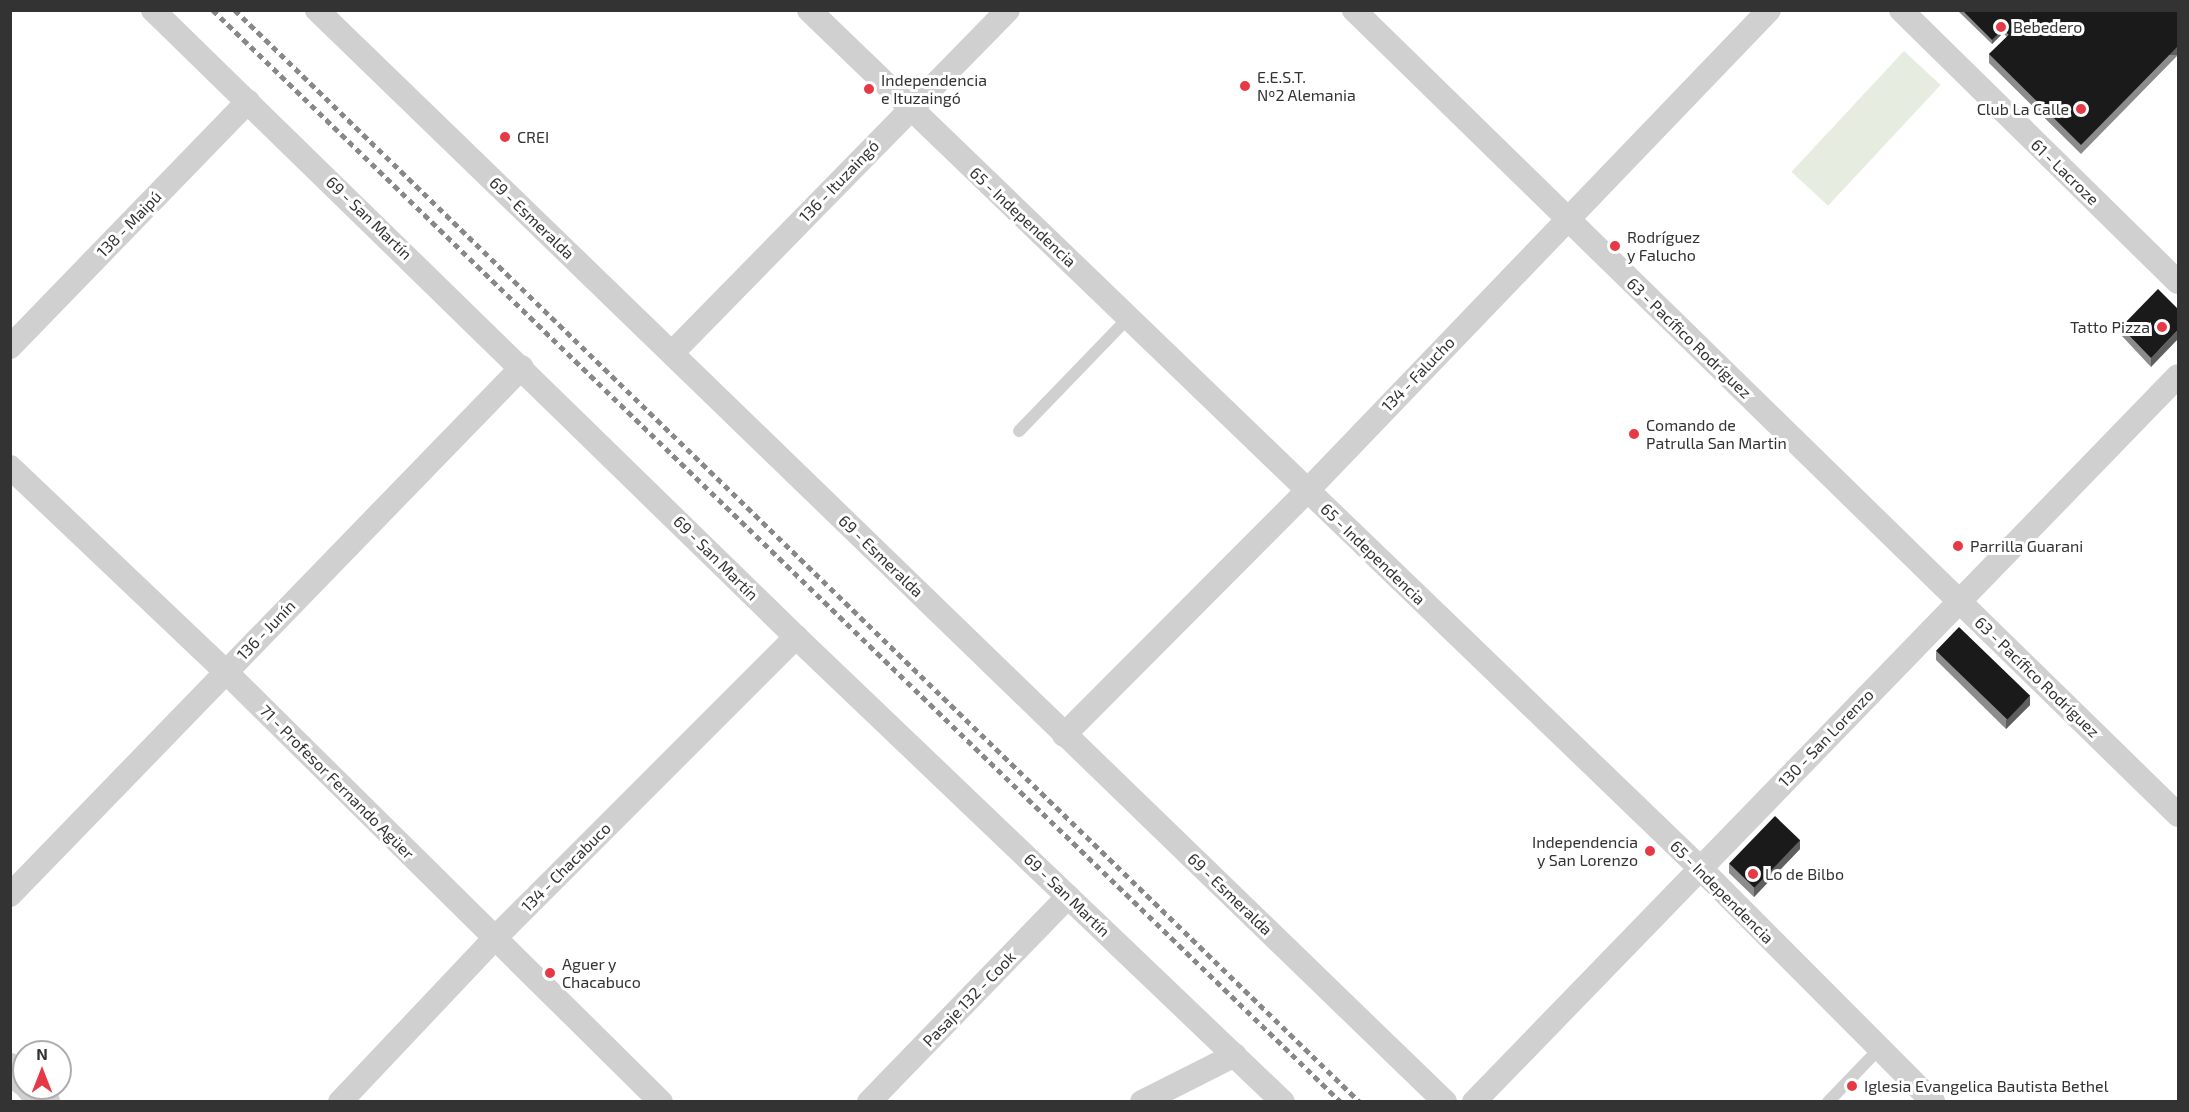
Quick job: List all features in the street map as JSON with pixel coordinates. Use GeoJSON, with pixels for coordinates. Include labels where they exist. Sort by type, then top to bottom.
{"type":"FeatureCollection","features":[{"type":"Feature","properties":{"kind":"street","name":"69 - San Martín"},"geometry":{"type":"LineString","coordinates":[[153,10],[522,367],[796,637],[1283,1101]]}},
{"type":"Feature","properties":{"kind":"street","name":"69 - Esmeralda"},"geometry":{"type":"LineString","coordinates":[[317,10],[1445,1101]]}},
{"type":"Feature","properties":{"kind":"street","name":"65 - Independencia"},"geometry":{"type":"LineString","coordinates":[[809,10],[909,110],[1129,317],[1701,869],[1933,1101]]}},
{"type":"Feature","properties":{"kind":"street","name":"136 - Ituzaingó"},"geometry":{"type":"LineString","coordinates":[[672,353],[1008,10]]}},
{"type":"Feature","properties":{"kind":"street","name":"63 - Pacífico Rodríguez"},"geometry":{"type":"LineString","coordinates":[[1354,10],[2178,815]]}},
{"type":"Feature","properties":{"kind":"street","name":"134 - Falucho"},"geometry":{"type":"LineString","coordinates":[[1064,735],[1307,490],[1769,10]]}},
{"type":"Feature","properties":{"kind":"street","name":"61 - Lacroze"},"geometry":{"type":"LineString","coordinates":[[1901,10],[2178,282]]}},
{"type":"Feature","properties":{"kind":"street","name":"138 - Maipú"},"geometry":{"type":"LineString","coordinates":[[10,347],[248,101]]}},
{"type":"Feature","properties":{"kind":"street","name":"136 - Junín"},"geometry":{"type":"LineString","coordinates":[[10,895],[522,367]]}},
{"type":"Feature","properties":{"kind":"street","name":"130 - San Lorenzo"},"geometry":{"type":"LineString","coordinates":[[1474,1101],[2178,376]]}},
{"type":"Feature","properties":{"kind":"street","name":"71 - Profesor Fernando Agüer"},"geometry":{"type":"LineString","coordinates":[[10,467],[225,671],[661,1101]]}},
{"type":"Feature","properties":{"kind":"street","name":"134 - Chacabuco"},"geometry":{"type":"LineString","coordinates":[[340,1101],[495,938],[796,637]]}},
{"type":"Feature","properties":{"kind":"street","name":"Pasaje 132 - Cook"},"geometry":{"type":"LineString","coordinates":[[869,1101],[1068,897]]}},
{"type":"Feature","properties":{"kind":"street"},"geometry":{"type":"LineString","coordinates":[[1142,1101],[1235,1055]]}},
{"type":"Feature","properties":{"kind":"lane"},"geometry":{"type":"LineString","coordinates":[[1019,431],[1129,317]]}},
{"type":"Feature","properties":{"kind":"lane"},"geometry":{"type":"LineString","coordinates":[[1828,1101],[1880,1048]]}},
{"type":"Feature","properties":{"kind":"shaded area"},"geometry":{"type":"Polygon","coordinates":[[[1904,51],[1941,85],[1828,206],[1791,172],[1904,51]]]}},
{"type":"Feature","properties":{"kind":"building","name":"Bebedero"},"geometry":{"type":"Polygon","coordinates":[[[1962,10],[2030,10],[2032,13],[2009,35],[2003,29],[1992,40],[1962,10]]]}},
{"type":"Feature","properties":{"kind":"building","name":"Club La Calle"},"geometry":{"type":"Polygon","coordinates":[[[2034,10],[2178,10],[2178,46],[2081,145],[1989,54],[2034,10]]]}},
{"type":"Feature","properties":{"kind":"building"},"geometry":{"type":"Polygon","coordinates":[[[2158,289],[2178,309],[2178,330],[2151,358],[2121,327],[2158,289]]]}},
{"type":"Feature","properties":{"kind":"building"},"geometry":{"type":"Polygon","coordinates":[[[1959,627],[2030,696],[2007,720],[1936,651],[1959,627]]]}},
{"type":"Feature","properties":{"kind":"building"},"geometry":{"type":"Polygon","coordinates":[[[1775,816],[1800,840],[1754,888],[1729,863],[1775,816]]]}},
{"type":"Feature","properties":{"kind":"railway"},"geometry":{"type":"LineString","coordinates":[[213,10],[1341,1102]]}},
{"type":"Feature","properties":{"kind":"railway"},"geometry":{"type":"LineString","coordinates":[[235,10],[1360,1102]]}},
{"type":"Feature","properties":{"kind":"place","name":"Bebedero"},"geometry":{"type":"Point","coordinates":[2001,27]}},
{"type":"Feature","properties":{"kind":"place","name":"E.E.S.T. Nº2 Alemania"},"geometry":{"type":"Point","coordinates":[1245,86]}},
{"type":"Feature","properties":{"kind":"place","name":"Independencia e Ituzaingó"},"geometry":{"type":"Point","coordinates":[869,89]}},
{"type":"Feature","properties":{"kind":"place","name":"Club La Calle"},"geometry":{"type":"Point","coordinates":[2081,109]}},
{"type":"Feature","properties":{"kind":"place","name":"CREI"},"geometry":{"type":"Point","coordinates":[505,137]}},
{"type":"Feature","properties":{"kind":"place","name":"Rodríguez y Falucho"},"geometry":{"type":"Point","coordinates":[1615,246]}},
{"type":"Feature","properties":{"kind":"place","name":"Tatto Pizza"},"geometry":{"type":"Point","coordinates":[2162,327]}},
{"type":"Feature","properties":{"kind":"place","name":"Comando de Patrulla San Martin"},"geometry":{"type":"Point","coordinates":[1634,434]}},
{"type":"Feature","properties":{"kind":"place","name":"Parrilla Guarani"},"geometry":{"type":"Point","coordinates":[1958,546]}},
{"type":"Feature","properties":{"kind":"place","name":"Independencia y San Lorenzo"},"geometry":{"type":"Point","coordinates":[1650,851]}},
{"type":"Feature","properties":{"kind":"place","name":"Lo de Bilbo"},"geometry":{"type":"Point","coordinates":[1753,874]}},
{"type":"Feature","properties":{"kind":"place","name":"Aguer y Chacabuco"},"geometry":{"type":"Point","coordinates":[550,973]}},
{"type":"Feature","properties":{"kind":"place","name":"Iglesia Evangelica Bautista Bethel"},"geometry":{"type":"Point","coordinates":[1852,1086]}}]}
